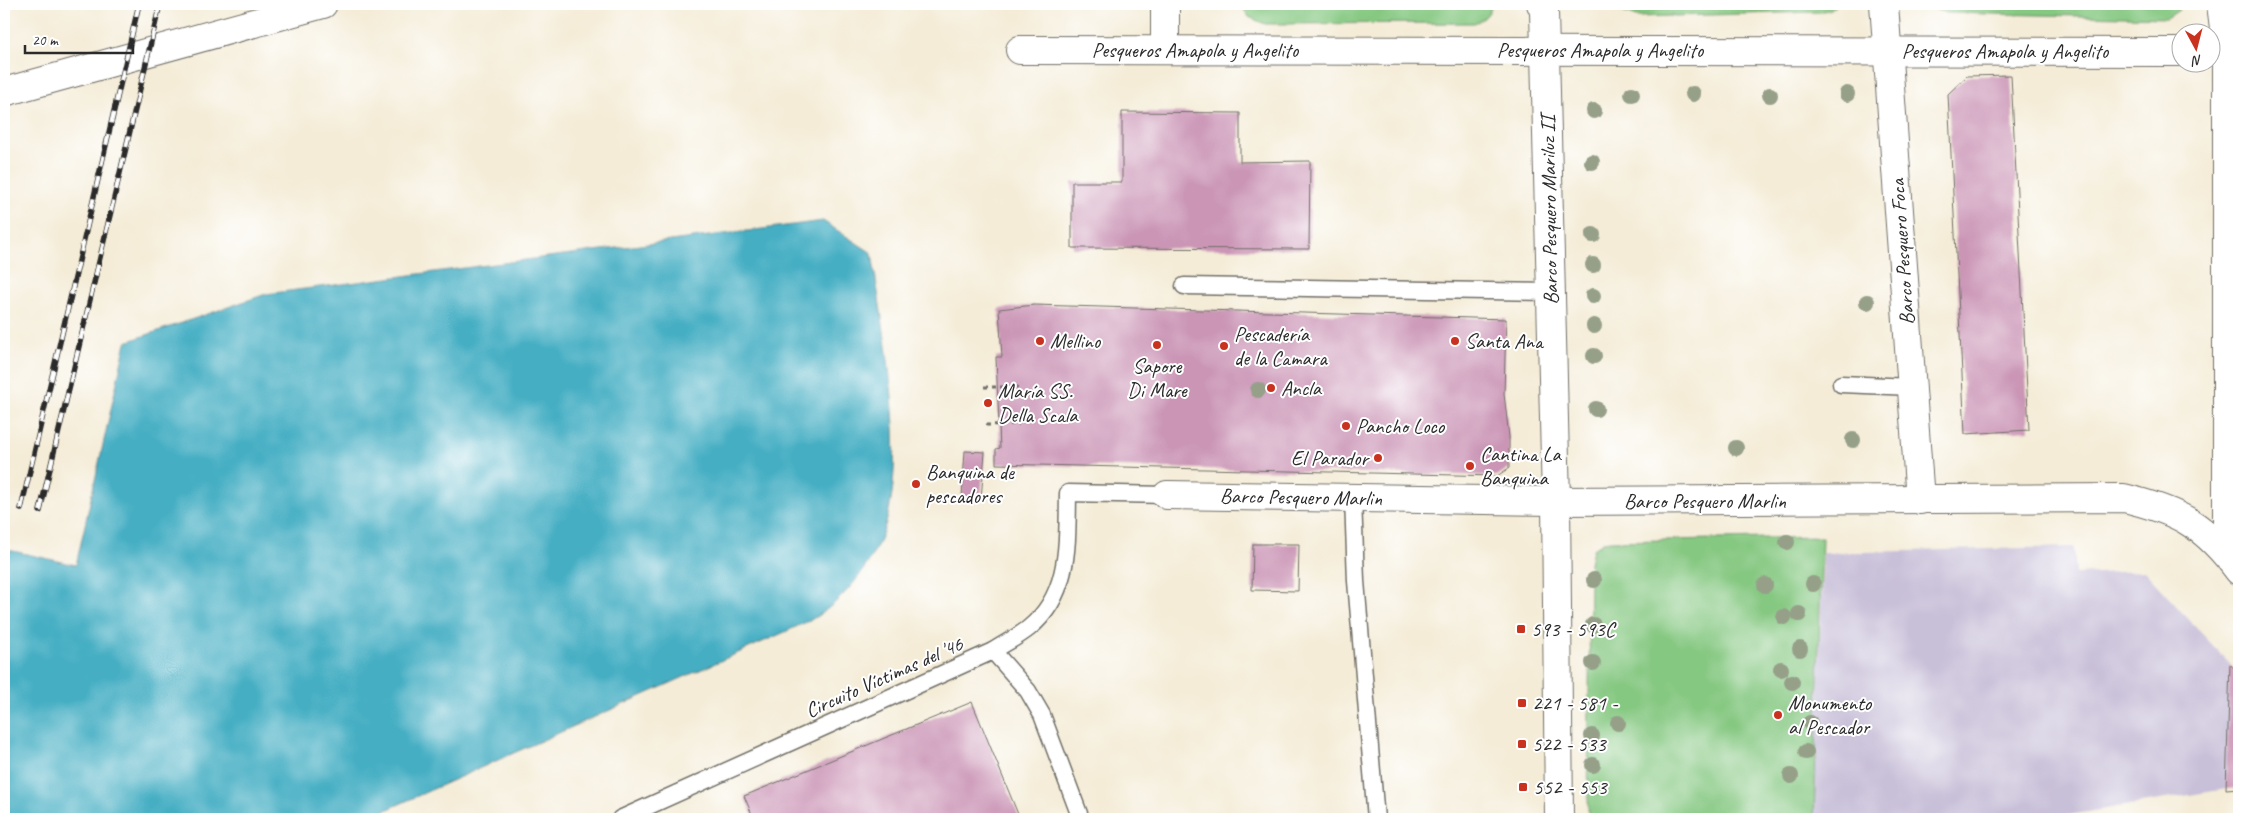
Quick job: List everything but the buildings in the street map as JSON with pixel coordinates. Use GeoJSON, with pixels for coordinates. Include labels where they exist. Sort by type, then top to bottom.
{"type":"FeatureCollection","features":[{"type":"Feature","properties":{"kind":"street"},"geometry":{"type":"LineString","coordinates":[[4,92],[323,4]]}},
{"type":"Feature","properties":{"kind":"street"},"geometry":{"type":"LineString","coordinates":[[1165,4],[1165,50]]}},
{"type":"Feature","properties":{"kind":"street","name":"Barco Pesquero Foca"},"geometry":{"type":"LineString","coordinates":[[1884,4],[1920,500]]}},
{"type":"Feature","properties":{"kind":"street"},"geometry":{"type":"LineString","coordinates":[[2221,4],[2226,52],[2233,563]]}},
{"type":"Feature","properties":{"kind":"street","name":"Barco Pesquero Mariluz II"},"geometry":{"type":"LineString","coordinates":[[1544,6],[1556,501],[1559,819]]}},
{"type":"Feature","properties":{"kind":"street","name":"Pesqueros Amapola y Angelito"},"geometry":{"type":"LineString","coordinates":[[1020,50],[2170,52]]}},
{"type":"Feature","properties":{"kind":"street","name":"Barco Pesquero Marlin"},"geometry":{"type":"LineString","coordinates":[[1167,495],[1556,501],[2124,498],[2158,506],[2188,521],[2208,536],[2233,563]]}},
{"type":"Feature","properties":{"kind":"lane"},"geometry":{"type":"LineString","coordinates":[[1184,286],[1551,292]]}},
{"type":"Feature","properties":{"kind":"lane"},"geometry":{"type":"LineString","coordinates":[[1841,384],[1912,387]]}},
{"type":"Feature","properties":{"kind":"lane","name":"Circuito Víctimas del '46"},"geometry":{"type":"LineString","coordinates":[[620,819],[993,651],[1029,628],[1047,609],[1058,590],[1065,568],[1068,493],[1167,495]]}},
{"type":"Feature","properties":{"kind":"lane"},"geometry":{"type":"LineString","coordinates":[[1353,498],[1356,581],[1376,819]]}},
{"type":"Feature","properties":{"kind":"lane"},"geometry":{"type":"LineString","coordinates":[[993,651],[1028,691],[1042,716],[1080,819]]}},
{"type":"Feature","properties":{"kind":"path"},"geometry":{"type":"LineString","coordinates":[[984,387],[1018,387]]}},
{"type":"Feature","properties":{"kind":"path"},"geometry":{"type":"LineString","coordinates":[[986,425],[1019,424]]}},
{"type":"Feature","properties":{"kind":"shaded area"},"geometry":{"type":"Polygon","coordinates":[[[2074,547],[2076,574],[2144,571],[2230,664],[2226,789],[2045,819],[1814,819],[1823,553],[2074,547]]]}},
{"type":"Feature","properties":{"kind":"green space"},"geometry":{"type":"Polygon","coordinates":[[[1240,4],[1493,4],[1486,16],[1474,23],[1265,24],[1249,17],[1240,4]]]}},
{"type":"Feature","properties":{"kind":"green space"},"geometry":{"type":"Polygon","coordinates":[[[1612,4],[1838,4],[1831,9],[1819,12],[1636,17],[1620,11],[1612,4]]]}},
{"type":"Feature","properties":{"kind":"green space"},"geometry":{"type":"Polygon","coordinates":[[[1930,4],[2183,4],[2179,10],[2167,18],[1947,13],[1936,10],[1930,4]]]}},
{"type":"Feature","properties":{"kind":"green space"},"geometry":{"type":"Polygon","coordinates":[[[1822,537],[1814,819],[1588,819],[1590,563],[1593,549],[1603,542],[1611,541],[1822,537]]]}},
{"type":"Feature","properties":{"kind":"water"},"geometry":{"type":"Polygon","coordinates":[[[823,221],[872,253],[892,394],[894,468],[891,502],[883,532],[873,555],[859,577],[841,597],[822,613],[785,632],[366,819],[4,819],[4,549],[76,565],[126,342],[266,294],[823,221]]]}},
{"type":"Feature","properties":{"kind":"railway"},"geometry":{"type":"LineString","coordinates":[[21,509],[139,4]]}},
{"type":"Feature","properties":{"kind":"railway"},"geometry":{"type":"LineString","coordinates":[[40,511],[160,4]]}},
{"type":"Feature","properties":{"kind":"place","name":"Mellino"},"geometry":{"type":"Point","coordinates":[1040,341]}},
{"type":"Feature","properties":{"kind":"place","name":"Santa Ana"},"geometry":{"type":"Point","coordinates":[1455,341]}},
{"type":"Feature","properties":{"kind":"place","name":"Sapore Di Mare"},"geometry":{"type":"Point","coordinates":[1157,345]}},
{"type":"Feature","properties":{"kind":"place","name":"Pescadería de la Camara"},"geometry":{"type":"Point","coordinates":[1224,346]}},
{"type":"Feature","properties":{"kind":"place","name":"Ancla"},"geometry":{"type":"Point","coordinates":[1271,388]}},
{"type":"Feature","properties":{"kind":"place","name":"María SS. Della Scala"},"geometry":{"type":"Point","coordinates":[988,403]}},
{"type":"Feature","properties":{"kind":"place","name":"Pancho Loco"},"geometry":{"type":"Point","coordinates":[1346,426]}},
{"type":"Feature","properties":{"kind":"place","name":"El Parador"},"geometry":{"type":"Point","coordinates":[1378,458]}},
{"type":"Feature","properties":{"kind":"place","name":"Cantina La Banquina"},"geometry":{"type":"Point","coordinates":[1470,466]}},
{"type":"Feature","properties":{"kind":"place","name":"Banquina de pescadores"},"geometry":{"type":"Point","coordinates":[916,484]}},
{"type":"Feature","properties":{"kind":"place","name":"593 - 593C"},"geometry":{"type":"Point","coordinates":[1521,629]}},
{"type":"Feature","properties":{"kind":"place","name":"221 - 581 -"},"geometry":{"type":"Point","coordinates":[1522,703]}},
{"type":"Feature","properties":{"kind":"place","name":"Monumento al Pescador"},"geometry":{"type":"Point","coordinates":[1778,715]}},
{"type":"Feature","properties":{"kind":"place","name":"522 - 533"},"geometry":{"type":"Point","coordinates":[1522,744]}},
{"type":"Feature","properties":{"kind":"place","name":"552 - 553"},"geometry":{"type":"Point","coordinates":[1523,787]}}]}
